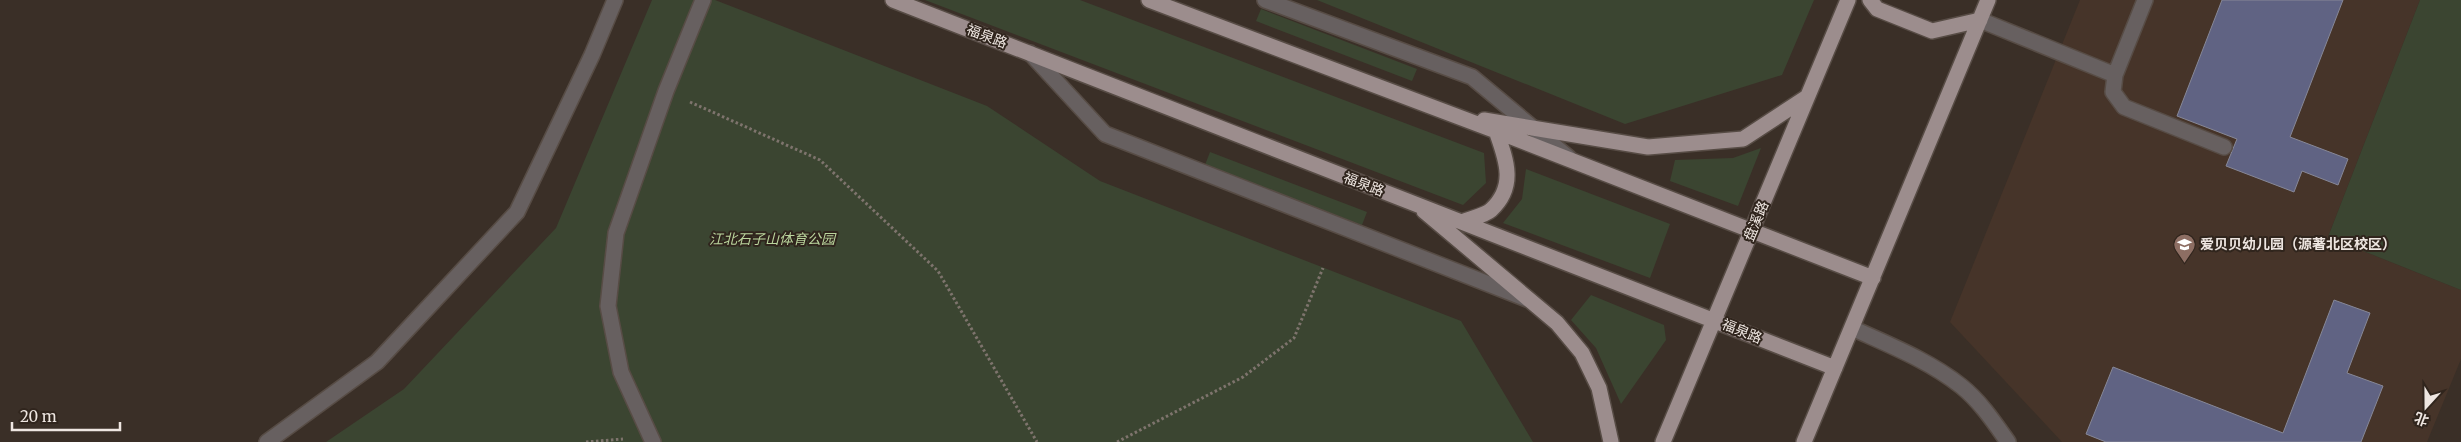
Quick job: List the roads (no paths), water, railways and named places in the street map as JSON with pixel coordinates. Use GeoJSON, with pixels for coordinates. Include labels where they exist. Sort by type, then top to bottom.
{"type":"FeatureCollection","features":[{"type":"Feature","properties":{"kind":"main road","name":"福泉路"},"geometry":{"type":"LineString","coordinates":[[893,0],[1835,368]]}},
{"type":"Feature","properties":{"kind":"main road"},"geometry":{"type":"LineString","coordinates":[[1149,0],[1496,131],[1873,278]]}},
{"type":"Feature","properties":{"kind":"main road","name":"盘溪路"},"geometry":{"type":"LineString","coordinates":[[1662,440],[1715,320],[1848,0]]}},
{"type":"Feature","properties":{"kind":"main road"},"geometry":{"type":"LineString","coordinates":[[1870,0],[1877,9],[1932,31],[1980,20]]}},
{"type":"Feature","properties":{"kind":"main road"},"geometry":{"type":"LineString","coordinates":[[1804,442],[1988,0]]}},
{"type":"Feature","properties":{"kind":"main road"},"geometry":{"type":"LineString","coordinates":[[1449,114],[1648,147],[1742,140],[1807,97]]}},
{"type":"Feature","properties":{"kind":"main road"},"geometry":{"type":"LineString","coordinates":[[1462,222],[1490,211],[1505,192],[1508,165],[1496,131]]}},
{"type":"Feature","properties":{"kind":"main road"},"geometry":{"type":"LineString","coordinates":[[1416,204],[1557,323],[1582,353],[1600,388],[1611,442]]}},
{"type":"Feature","properties":{"kind":"street"},"geometry":{"type":"LineString","coordinates":[[267,442],[377,362],[517,212],[592,55],[615,0]]}},
{"type":"Feature","properties":{"kind":"street"},"geometry":{"type":"LineString","coordinates":[[652,439],[621,372],[608,306],[616,233],[666,91],[703,0]]}},
{"type":"Feature","properties":{"kind":"street"},"geometry":{"type":"LineString","coordinates":[[1265,0],[1472,77],[1574,162]]}},
{"type":"Feature","properties":{"kind":"street"},"geometry":{"type":"LineString","coordinates":[[2145,0],[2115,75],[2113,92],[2124,107],[2224,147]]}},
{"type":"Feature","properties":{"kind":"street"},"geometry":{"type":"LineString","coordinates":[[1980,20],[2115,75]]}},
{"type":"Feature","properties":{"kind":"street"},"geometry":{"type":"LineString","coordinates":[[1030,53],[1105,134],[1527,299]]}},
{"type":"Feature","properties":{"kind":"street"},"geometry":{"type":"LineString","coordinates":[[1852,328],[1926,362],[1962,387],[1988,414],[2008,442]]}},
{"type":"Feature","properties":{"kind":"place","name":"爱贝贝幼儿园（源著北区校区）"},"geometry":{"type":"Point","coordinates":[2184,263]}},
{"type":"Feature","properties":{"kind":"park label","name":"江北石子山体育公园"},"geometry":{"type":"Point","coordinates":[772,239]}}]}
